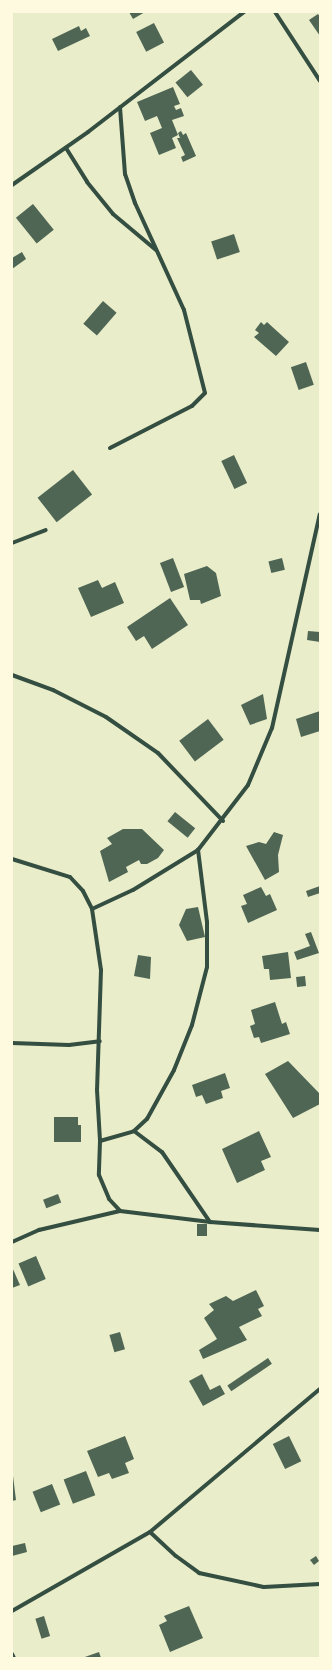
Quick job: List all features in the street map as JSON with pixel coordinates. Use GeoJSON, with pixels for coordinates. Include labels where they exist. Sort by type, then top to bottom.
{"type":"FeatureCollection","features":[{"type":"Feature","properties":{"kind":"street"},"geometry":{"type":"LineString","coordinates":[[12,185],[66,148],[244,12]]}},
{"type":"Feature","properties":{"kind":"street"},"geometry":{"type":"LineString","coordinates":[[275,12],[320,81]]}},
{"type":"Feature","properties":{"kind":"street"},"geometry":{"type":"LineString","coordinates":[[110,448],[192,406],[205,393],[184,310],[135,203],[125,174],[120,107]]}},
{"type":"Feature","properties":{"kind":"street"},"geometry":{"type":"LineString","coordinates":[[66,148],[87,182],[113,214],[158,251]]}},
{"type":"Feature","properties":{"kind":"street"},"geometry":{"type":"LineString","coordinates":[[92,909],[139,886],[198,850],[223,820],[248,785],[272,728],[320,514]]}},
{"type":"Feature","properties":{"kind":"street"},"geometry":{"type":"LineString","coordinates":[[12,542],[46,530]]}},
{"type":"Feature","properties":{"kind":"street"},"geometry":{"type":"LineString","coordinates":[[12,675],[53,690],[112,722],[158,753],[223,820]]}},
{"type":"Feature","properties":{"kind":"street"},"geometry":{"type":"LineString","coordinates":[[100,1141],[134,1131],[147,1119],[174,1070],[201,996],[207,967],[207,922],[198,850]]}},
{"type":"Feature","properties":{"kind":"street"},"geometry":{"type":"LineString","coordinates":[[12,859],[70,877],[83,890],[92,909],[101,970],[100,1041],[97,1090],[100,1141],[99,1175],[102,1188],[120,1211]]}},
{"type":"Feature","properties":{"kind":"street"},"geometry":{"type":"LineString","coordinates":[[12,1042],[69,1045],[100,1041]]}},
{"type":"Feature","properties":{"kind":"street"},"geometry":{"type":"LineString","coordinates":[[134,1131],[162,1152],[210,1222]]}},
{"type":"Feature","properties":{"kind":"street"},"geometry":{"type":"LineString","coordinates":[[12,1242],[39,1230],[120,1211],[210,1222],[320,1230]]}},
{"type":"Feature","properties":{"kind":"street"},"geometry":{"type":"LineString","coordinates":[[12,1611],[150,1532],[320,1389]]}},
{"type":"Feature","properties":{"kind":"street"},"geometry":{"type":"LineString","coordinates":[[150,1532],[176,1556],[199,1573],[264,1587],[320,1584]]}},
{"type":"Feature","properties":{"kind":"street"},"geometry":{"type":"LineString","coordinates":[[12,1654],[14,1658]]}},
{"type":"Feature","properties":{"kind":"building"},"geometry":{"type":"Polygon","coordinates":[[[129,12],[145,12],[133,19],[129,12]]]}},
{"type":"Feature","properties":{"kind":"building"},"geometry":{"type":"Polygon","coordinates":[[[318,14],[320,17],[320,36],[309,20],[318,14]]]}},
{"type":"Feature","properties":{"kind":"building"},"geometry":{"type":"Polygon","coordinates":[[[154,23],[164,43],[146,52],[136,32],[154,23]]]}},
{"type":"Feature","properties":{"kind":"building"},"geometry":{"type":"Polygon","coordinates":[[[79,26],[81,31],[86,28],[90,36],[58,51],[52,39],[79,26]]]}},
{"type":"Feature","properties":{"kind":"building"},"geometry":{"type":"Polygon","coordinates":[[[191,70],[203,85],[187,97],[175,83],[191,70]]]}},
{"type":"Feature","properties":{"kind":"building"},"geometry":{"type":"Polygon","coordinates":[[[173,87],[180,104],[174,106],[176,110],[181,108],[184,116],[172,120],[178,135],[172,138],[176,148],[159,155],[150,133],[162,128],[157,116],[145,121],[137,102],[173,87]]]}},
{"type":"Feature","properties":{"kind":"building"},"geometry":{"type":"Polygon","coordinates":[[[181,131],[183,135],[186,133],[196,156],[183,162],[181,157],[185,155],[177,138],[180,138],[178,133],[181,131]]]}},
{"type":"Feature","properties":{"kind":"building"},"geometry":{"type":"Polygon","coordinates":[[[33,204],[54,230],[37,243],[16,218],[33,204]]]}},
{"type":"Feature","properties":{"kind":"building"},"geometry":{"type":"Polygon","coordinates":[[[234,234],[240,252],[217,259],[211,241],[234,234]]]}},
{"type":"Feature","properties":{"kind":"building"},"geometry":{"type":"Polygon","coordinates":[[[22,252],[26,259],[12,269],[12,258],[22,252]]]}},
{"type":"Feature","properties":{"kind":"building"},"geometry":{"type":"Polygon","coordinates":[[[103,301],[117,313],[97,335],[83,324],[103,301]]]}},
{"type":"Feature","properties":{"kind":"building"},"geometry":{"type":"Polygon","coordinates":[[[261,322],[264,325],[267,322],[289,342],[276,356],[254,337],[259,333],[255,330],[261,322]]]}},
{"type":"Feature","properties":{"kind":"building"},"geometry":{"type":"Polygon","coordinates":[[[306,362],[314,385],[299,390],[291,367],[306,362]]]}},
{"type":"Feature","properties":{"kind":"building"},"geometry":{"type":"Polygon","coordinates":[[[234,455],[247,483],[234,489],[221,461],[234,455]]]}},
{"type":"Feature","properties":{"kind":"building"},"geometry":{"type":"Polygon","coordinates":[[[73,470],[92,494],[57,522],[38,498],[73,470]]]}},
{"type":"Feature","properties":{"kind":"building"},"geometry":{"type":"Polygon","coordinates":[[[173,558],[184,587],[171,592],[160,563],[173,558]]]}},
{"type":"Feature","properties":{"kind":"building"},"geometry":{"type":"Polygon","coordinates":[[[282,558],[285,570],[271,573],[268,561],[282,558]]]}},
{"type":"Feature","properties":{"kind":"building"},"geometry":{"type":"Polygon","coordinates":[[[207,566],[216,573],[221,596],[201,604],[200,600],[190,600],[184,574],[207,566]]]}},
{"type":"Feature","properties":{"kind":"building"},"geometry":{"type":"Polygon","coordinates":[[[98,580],[102,588],[115,582],[124,603],[91,617],[78,588],[98,580]]]}},
{"type":"Feature","properties":{"kind":"building"},"geometry":{"type":"Polygon","coordinates":[[[170,598],[188,625],[152,649],[144,636],[136,641],[127,627],[170,598]]]}},
{"type":"Feature","properties":{"kind":"building"},"geometry":{"type":"Polygon","coordinates":[[[308,631],[320,632],[320,642],[307,640],[308,631]]]}},
{"type":"Feature","properties":{"kind":"building"},"geometry":{"type":"Polygon","coordinates":[[[263,694],[267,719],[250,725],[241,705],[263,694]]]}},
{"type":"Feature","properties":{"kind":"building"},"geometry":{"type":"Polygon","coordinates":[[[320,711],[320,731],[301,737],[296,719],[320,711]]]}},
{"type":"Feature","properties":{"kind":"building"},"geometry":{"type":"Polygon","coordinates":[[[208,719],[224,740],[195,761],[179,741],[208,719]]]}},
{"type":"Feature","properties":{"kind":"building"},"geometry":{"type":"Polygon","coordinates":[[[175,812],[195,828],[188,838],[167,821],[175,812]]]}},
{"type":"Feature","properties":{"kind":"building"},"geometry":{"type":"Polygon","coordinates":[[[123,829],[142,829],[164,850],[158,858],[147,864],[141,864],[139,860],[126,867],[128,872],[109,882],[100,851],[112,844],[107,838],[123,829]]]}},
{"type":"Feature","properties":{"kind":"building"},"geometry":{"type":"Polygon","coordinates":[[[274,832],[283,835],[278,855],[279,872],[265,880],[246,846],[259,842],[266,844],[274,832]]]}},
{"type":"Feature","properties":{"kind":"building"},"geometry":{"type":"Polygon","coordinates":[[[320,886],[320,893],[308,897],[306,891],[320,886]]]}},
{"type":"Feature","properties":{"kind":"building"},"geometry":{"type":"Polygon","coordinates":[[[261,887],[266,896],[270,894],[277,910],[248,923],[241,906],[247,904],[243,895],[261,887]]]}},
{"type":"Feature","properties":{"kind":"building"},"geometry":{"type":"Polygon","coordinates":[[[198,907],[205,937],[187,941],[179,925],[186,909],[198,907]]]}},
{"type":"Feature","properties":{"kind":"building"},"geometry":{"type":"Polygon","coordinates":[[[311,932],[319,953],[297,960],[294,952],[310,946],[305,934],[311,932]]]}},
{"type":"Feature","properties":{"kind":"building"},"geometry":{"type":"Polygon","coordinates":[[[288,952],[291,978],[270,980],[269,969],[264,969],[262,956],[288,952]]]}},
{"type":"Feature","properties":{"kind":"building"},"geometry":{"type":"Polygon","coordinates":[[[138,955],[151,957],[150,979],[134,976],[138,955]]]}},
{"type":"Feature","properties":{"kind":"building"},"geometry":{"type":"Polygon","coordinates":[[[305,976],[306,986],[297,987],[296,977],[305,976]]]}},
{"type":"Feature","properties":{"kind":"building"},"geometry":{"type":"Polygon","coordinates":[[[275,1002],[282,1024],[286,1022],[290,1034],[261,1043],[259,1037],[254,1038],[250,1026],[255,1024],[251,1010],[275,1002]]]}},
{"type":"Feature","properties":{"kind":"building"},"geometry":{"type":"Polygon","coordinates":[[[288,1061],[320,1094],[320,1104],[293,1118],[265,1074],[288,1061]]]}},
{"type":"Feature","properties":{"kind":"building"},"geometry":{"type":"Polygon","coordinates":[[[225,1073],[230,1088],[221,1091],[223,1098],[206,1104],[202,1095],[196,1097],[192,1085],[225,1073]]]}},
{"type":"Feature","properties":{"kind":"building"},"geometry":{"type":"Polygon","coordinates":[[[54,1117],[78,1117],[78,1125],[81,1125],[81,1142],[54,1142],[54,1117]]]}},
{"type":"Feature","properties":{"kind":"building"},"geometry":{"type":"Polygon","coordinates":[[[259,1131],[271,1157],[261,1161],[265,1170],[237,1183],[222,1149],[259,1131]]]}},
{"type":"Feature","properties":{"kind":"building"},"geometry":{"type":"Polygon","coordinates":[[[58,1194],[61,1202],[46,1208],[43,1200],[58,1194]]]}},
{"type":"Feature","properties":{"kind":"building"},"geometry":{"type":"Polygon","coordinates":[[[197,1224],[207,1224],[207,1236],[197,1236],[197,1224]]]}},
{"type":"Feature","properties":{"kind":"building"},"geometry":{"type":"Polygon","coordinates":[[[36,1256],[46,1279],[28,1286],[19,1263],[36,1256]]]}},
{"type":"Feature","properties":{"kind":"building"},"geometry":{"type":"Polygon","coordinates":[[[12,1267],[20,1285],[12,1288],[12,1267]]]}},
{"type":"Feature","properties":{"kind":"building"},"geometry":{"type":"Polygon","coordinates":[[[256,1290],[264,1306],[258,1309],[262,1316],[239,1327],[247,1340],[203,1359],[199,1350],[217,1339],[204,1318],[214,1310],[209,1304],[226,1296],[233,1301],[256,1290]]]}},
{"type":"Feature","properties":{"kind":"building"},"geometry":{"type":"Polygon","coordinates":[[[120,1332],[125,1349],[114,1352],[109,1335],[120,1332]]]}},
{"type":"Feature","properties":{"kind":"building"},"geometry":{"type":"Polygon","coordinates":[[[268,1358],[272,1364],[231,1391],[227,1385],[268,1358]]]}},
{"type":"Feature","properties":{"kind":"building"},"geometry":{"type":"Polygon","coordinates":[[[202,1374],[210,1390],[220,1385],[225,1394],[203,1406],[189,1381],[202,1374]]]}},
{"type":"Feature","properties":{"kind":"building"},"geometry":{"type":"Polygon","coordinates":[[[125,1436],[134,1459],[125,1463],[129,1473],[112,1479],[109,1473],[98,1477],[87,1451],[125,1436]]]}},
{"type":"Feature","properties":{"kind":"building"},"geometry":{"type":"Polygon","coordinates":[[[289,1436],[301,1461],[285,1469],[273,1444],[289,1436]]]}},
{"type":"Feature","properties":{"kind":"building"},"geometry":{"type":"Polygon","coordinates":[[[12,1468],[16,1500],[12,1501],[12,1468]]]}},
{"type":"Feature","properties":{"kind":"building"},"geometry":{"type":"Polygon","coordinates":[[[86,1471],[95,1495],[73,1504],[64,1480],[86,1471]]]}},
{"type":"Feature","properties":{"kind":"building"},"geometry":{"type":"Polygon","coordinates":[[[52,1484],[60,1504],[41,1512],[33,1492],[52,1484]]]}},
{"type":"Feature","properties":{"kind":"building"},"geometry":{"type":"Polygon","coordinates":[[[25,1543],[27,1552],[12,1556],[12,1546],[25,1543]]]}},
{"type":"Feature","properties":{"kind":"building"},"geometry":{"type":"Polygon","coordinates":[[[316,1556],[319,1561],[314,1565],[310,1560],[316,1556]]]}},
{"type":"Feature","properties":{"kind":"building"},"geometry":{"type":"Polygon","coordinates":[[[189,1606],[203,1638],[170,1652],[159,1625],[167,1621],[164,1616],[189,1606]]]}},
{"type":"Feature","properties":{"kind":"building"},"geometry":{"type":"Polygon","coordinates":[[[44,1616],[50,1636],[42,1639],[35,1619],[44,1616]]]}},
{"type":"Feature","properties":{"kind":"building"},"geometry":{"type":"Polygon","coordinates":[[[99,1652],[101,1658],[82,1658],[99,1652]]]}}]}
